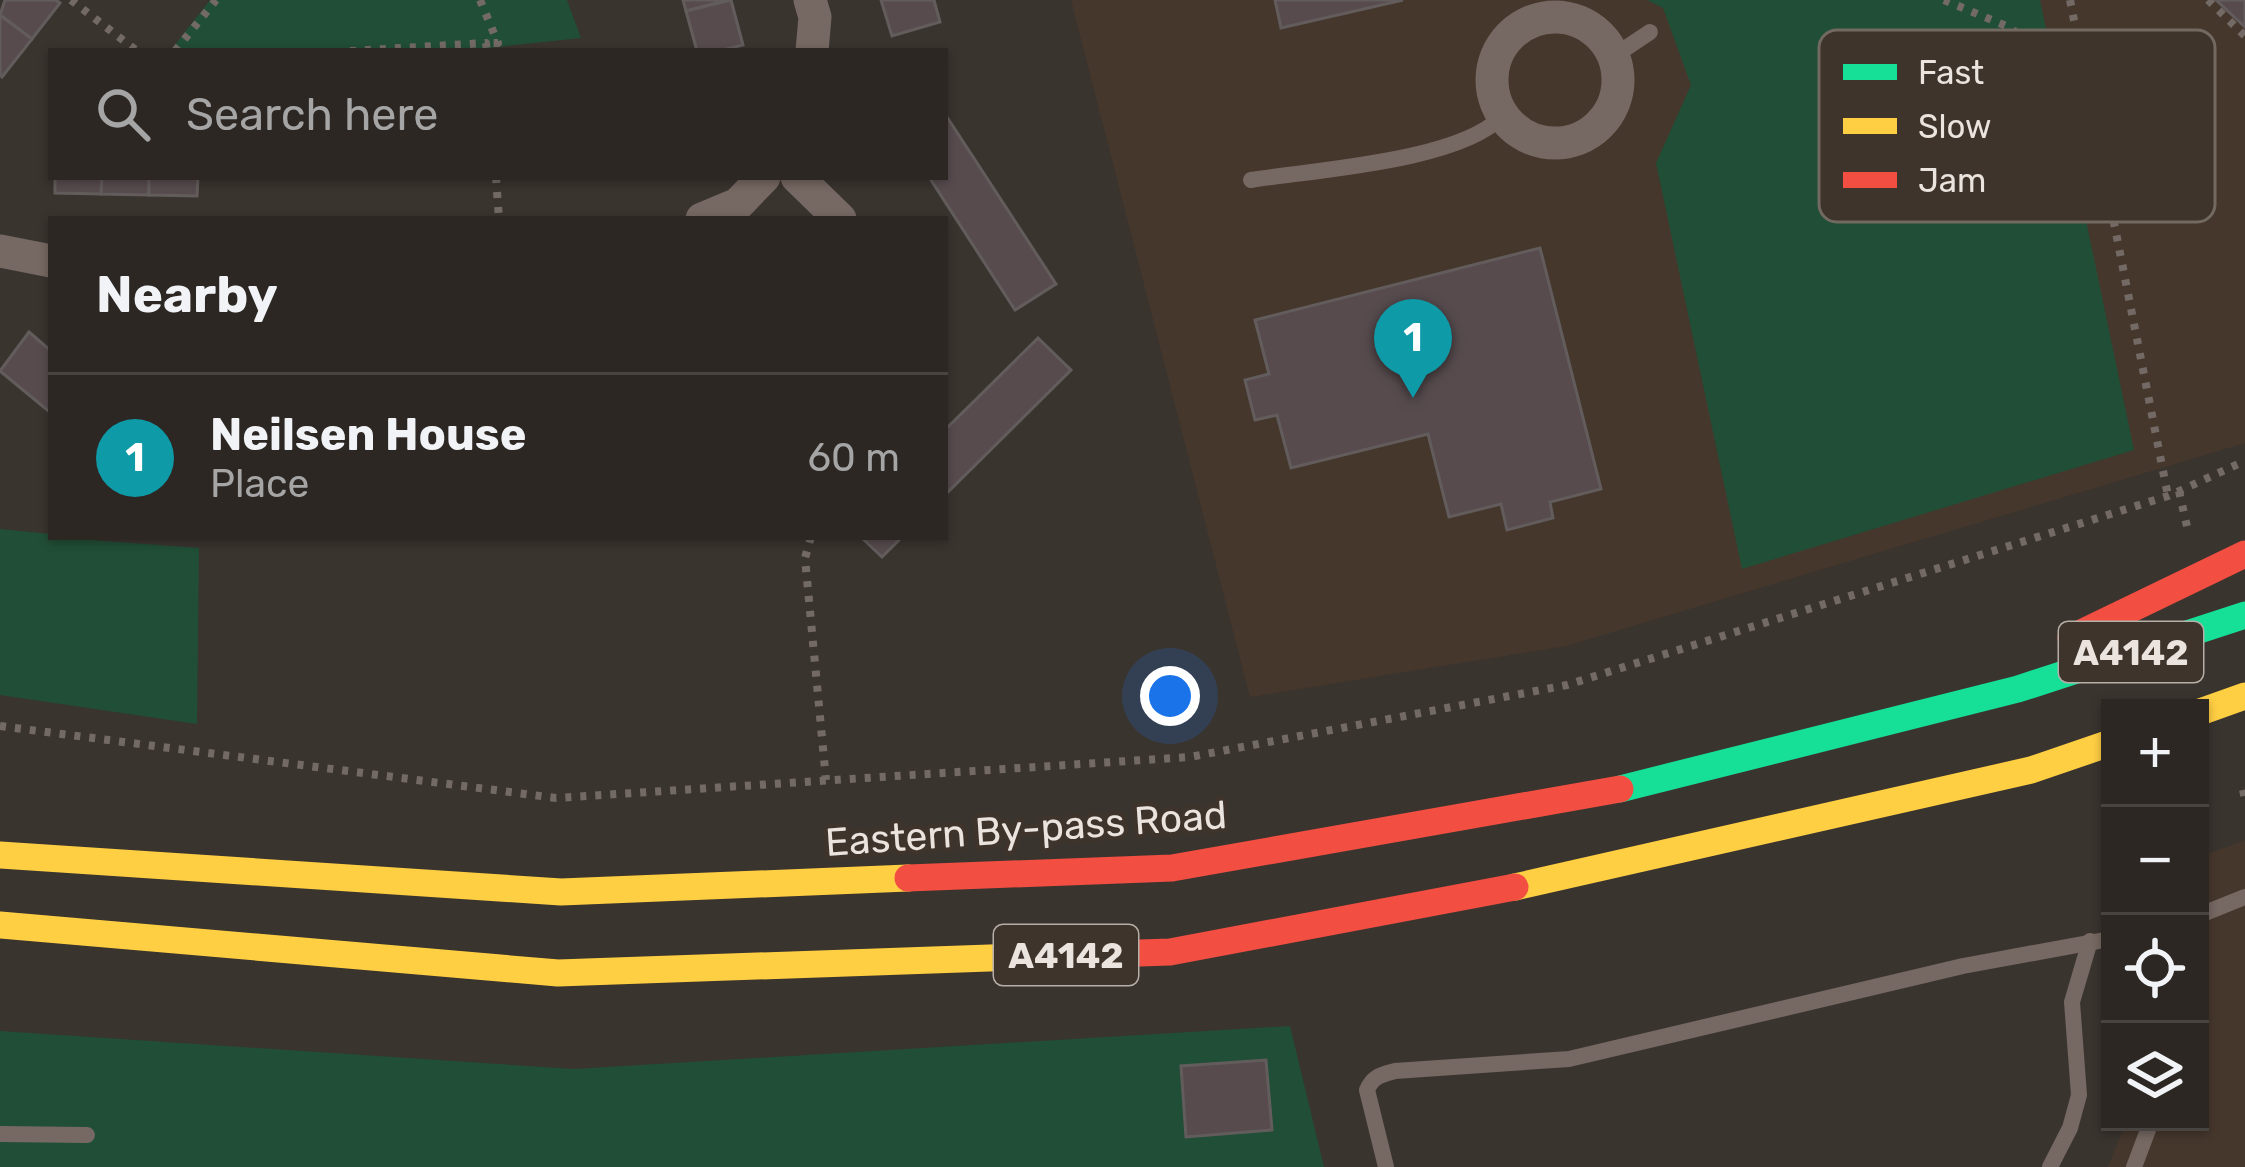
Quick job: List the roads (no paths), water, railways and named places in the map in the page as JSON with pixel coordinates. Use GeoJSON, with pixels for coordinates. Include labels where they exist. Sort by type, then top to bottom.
{"type":"FeatureCollection","features":[{"type":"Feature","properties":{"kind":"highway"},"geometry":{"type":"LineString","coordinates":[[2018,689],[2072,637],[2245,554]]}},
{"type":"Feature","properties":{"kind":"highway","name":"Eastern By-pass Road"},"geometry":{"type":"LineString","coordinates":[[0,855],[561,892],[1172,868],[1611,790],[2018,689],[2245,615]]}},
{"type":"Feature","properties":{"kind":"highway","name":"A4142"},"geometry":{"type":"LineString","coordinates":[[2209,709],[2245,696]]}},
{"type":"Feature","properties":{"kind":"highway","name":"A4142"},"geometry":{"type":"LineString","coordinates":[[0,925],[558,973],[1170,952],[1563,878],[2031,770],[2101,746]]}},
{"type":"Feature","properties":{"kind":"highway"},"geometry":{"type":"LineString","coordinates":[[2031,770],[2101,772]]}},
{"type":"Feature","properties":{"kind":"street"},"geometry":{"type":"LineString","coordinates":[[810,0],[815,17],[812,48]]}},
{"type":"Feature","properties":{"kind":"street"},"geometry":{"type":"LineString","coordinates":[[1537,9],[1582,22],[1602,37],[1614,56],[1616,99],[1607,117],[1591,132],[1571,141],[1531,139],[1501,117],[1492,88],[1501,45],[1537,9]]}},
{"type":"Feature","properties":{"kind":"street"},"geometry":{"type":"LineString","coordinates":[[709,216],[738,204],[761,180]]}},
{"type":"Feature","properties":{"kind":"street"},"geometry":{"type":"LineString","coordinates":[[800,180],[837,216]]}},
{"type":"Feature","properties":{"kind":"street"},"geometry":{"type":"LineString","coordinates":[[0,251],[48,260]]}},
{"type":"Feature","properties":{"kind":"lane"},"geometry":{"type":"LineString","coordinates":[[1614,56],[1650,32]]}},
{"type":"Feature","properties":{"kind":"lane"},"geometry":{"type":"LineString","coordinates":[[1251,180],[1439,149],[1489,130],[1501,117]]}},
{"type":"Feature","properties":{"kind":"lane"},"geometry":{"type":"LineString","coordinates":[[2209,911],[2245,897]]}},
{"type":"Feature","properties":{"kind":"lane"},"geometry":{"type":"LineString","coordinates":[[1386,1167],[1367,1090],[1379,1075],[1569,1059],[1963,966],[2101,939]]}},
{"type":"Feature","properties":{"kind":"lane"},"geometry":{"type":"LineString","coordinates":[[2050,1167],[2070,1128],[2079,1095],[2072,1002],[2090,940]]}},
{"type":"Feature","properties":{"kind":"lane"},"geometry":{"type":"LineString","coordinates":[[2134,1167],[2148,1131]]}},
{"type":"Feature","properties":{"kind":"lane"},"geometry":{"type":"LineString","coordinates":[[0,1134],[87,1135]]}},
{"type":"Feature","properties":{"kind":"place","name":"Neilsen House"},"geometry":{"type":"Point","coordinates":[1413,398]}}]}
